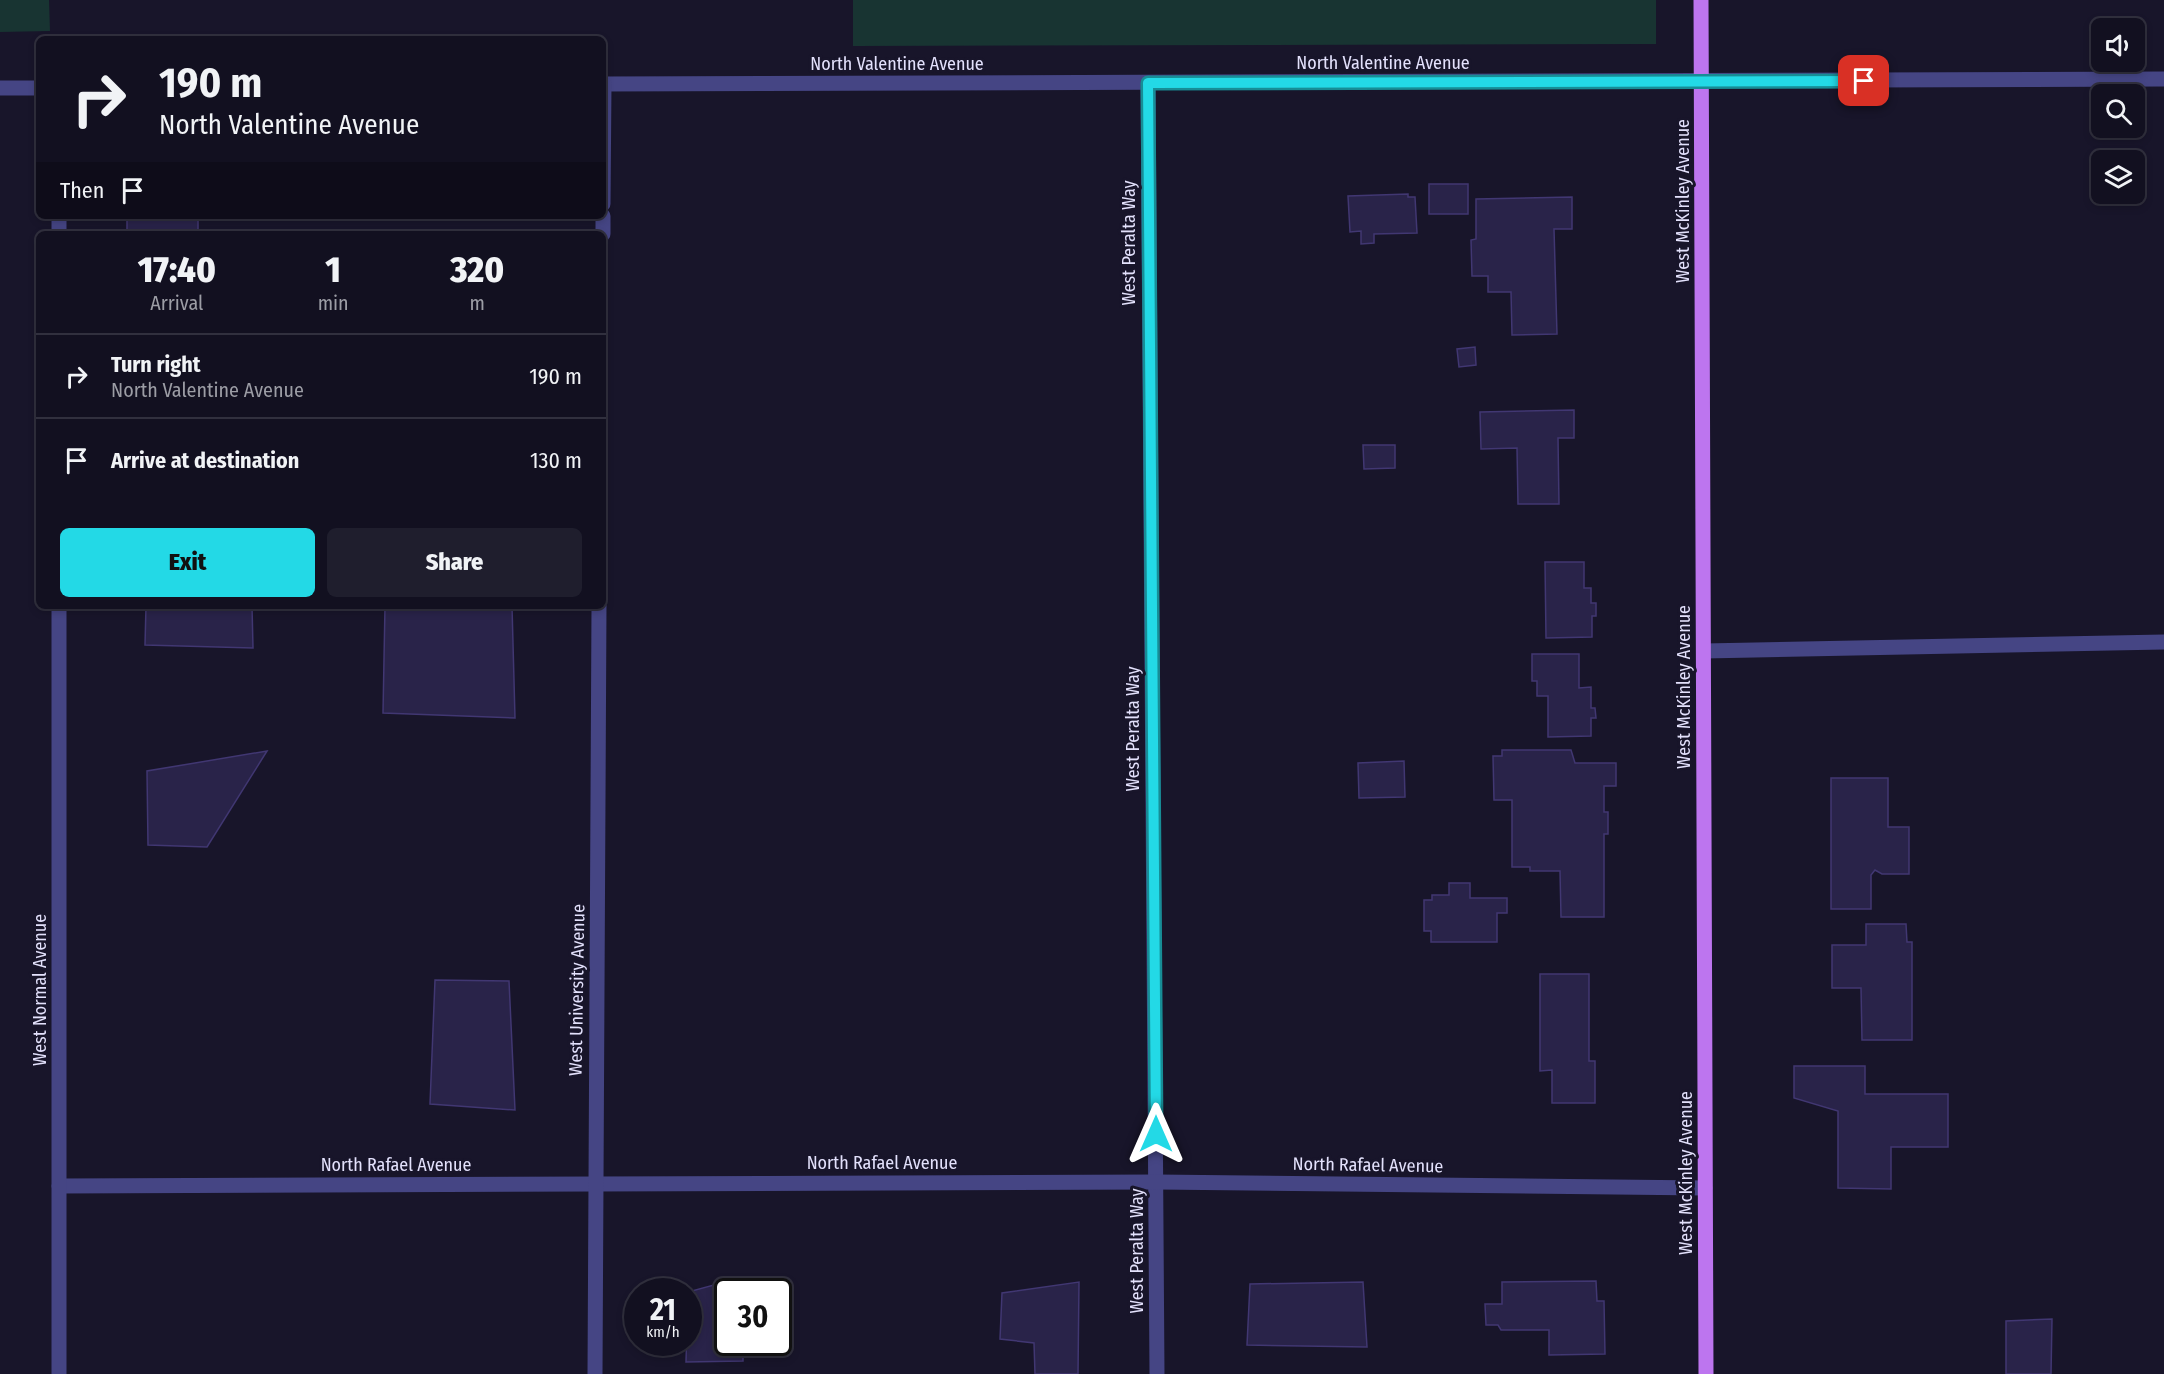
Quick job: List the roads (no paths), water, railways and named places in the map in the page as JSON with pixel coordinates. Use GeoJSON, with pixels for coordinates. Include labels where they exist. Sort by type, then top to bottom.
{"type":"FeatureCollection","features":[{"type":"Feature","properties":{"kind":"main road","name":"West McKinley Avenue"},"geometry":{"type":"LineString","coordinates":[[1701,0],[1706,1374]]}},
{"type":"Feature","properties":{"kind":"street","name":"North Valentine Avenue"},"geometry":{"type":"LineString","coordinates":[[606,84],[2164,79]]}},
{"type":"Feature","properties":{"kind":"street","name":"West Peralta Way"},"geometry":{"type":"LineString","coordinates":[[1148,83],[1157,1374]]}},
{"type":"Feature","properties":{"kind":"street"},"geometry":{"type":"LineString","coordinates":[[0,88],[36,88]]}},
{"type":"Feature","properties":{"kind":"street","name":"West Normal Avenue"},"geometry":{"type":"LineString","coordinates":[[59,609],[59,1374]]}},
{"type":"Feature","properties":{"kind":"street","name":"West University Avenue"},"geometry":{"type":"LineString","coordinates":[[595,1374],[594,1183],[599,609]]}},
{"type":"Feature","properties":{"kind":"street"},"geometry":{"type":"LineString","coordinates":[[1704,651],[2164,642]]}},
{"type":"Feature","properties":{"kind":"street","name":"North Rafael Avenue"},"geometry":{"type":"LineString","coordinates":[[59,1186],[1157,1182],[1705,1188]]}}]}
